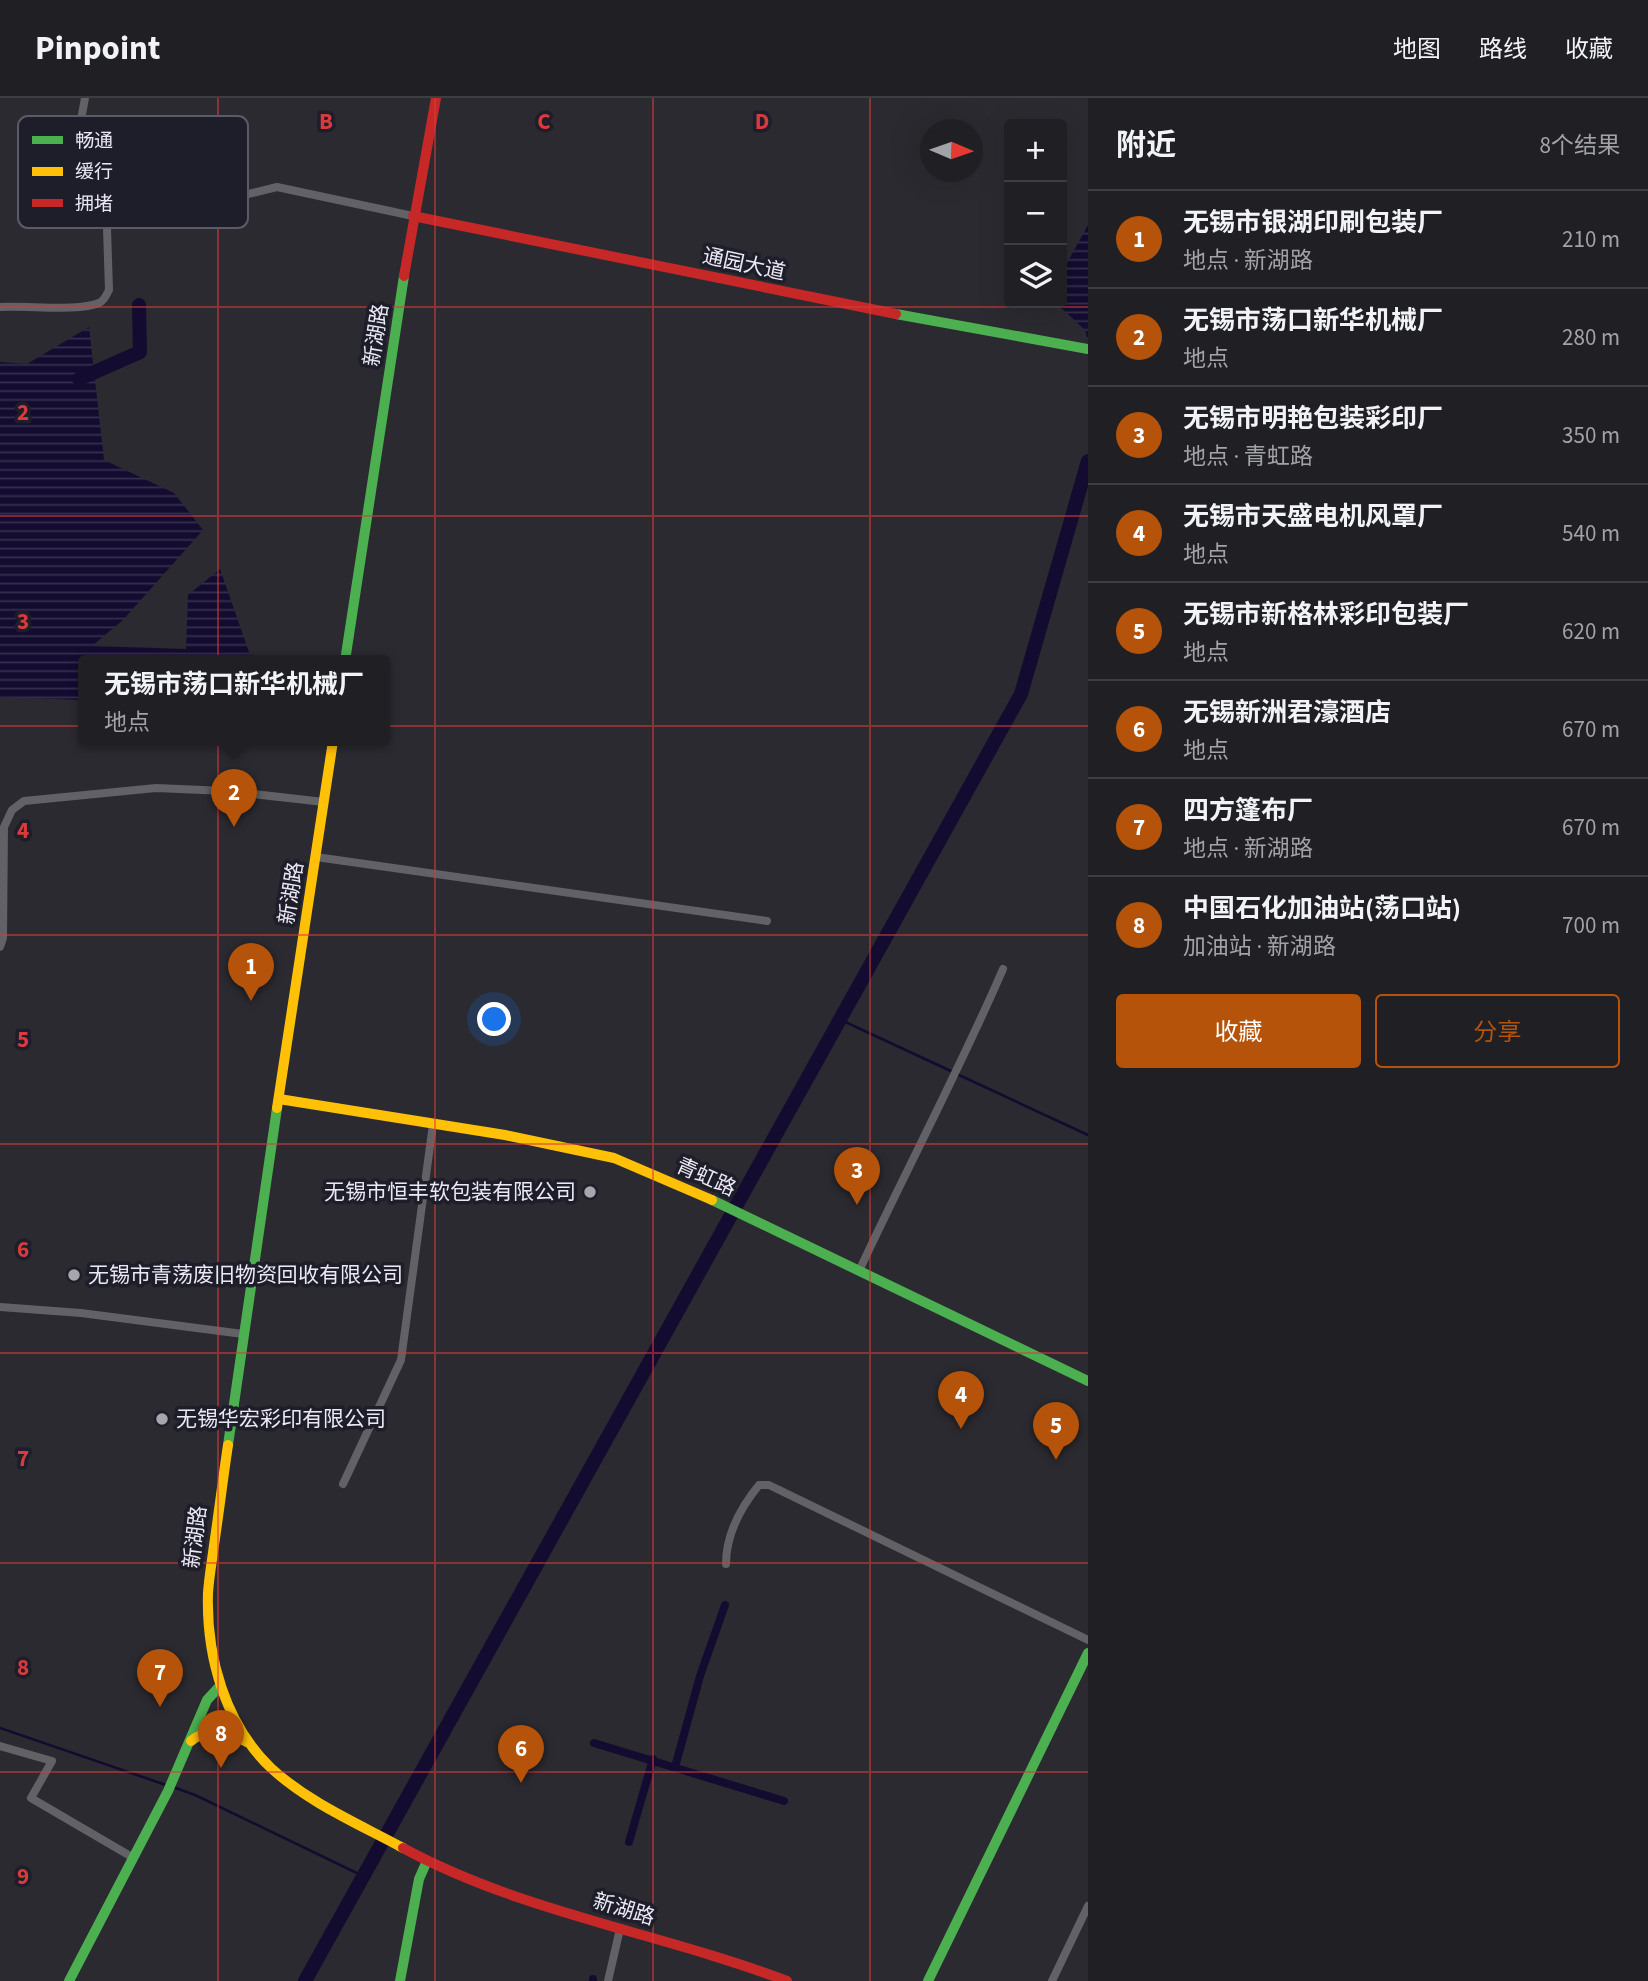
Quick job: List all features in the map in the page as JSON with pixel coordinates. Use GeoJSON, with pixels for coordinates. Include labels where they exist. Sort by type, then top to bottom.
{"type":"FeatureCollection","features":[{"type":"Feature","properties":{"kind":"street"},"geometry":{"type":"LineString","coordinates":[[82,116],[85,98]]}},
{"type":"Feature","properties":{"kind":"street","name":"新湖路"},"geometry":{"type":"LineString","coordinates":[[346,655],[413,216],[436,98]]}},
{"type":"Feature","properties":{"kind":"street"},"geometry":{"type":"LineString","coordinates":[[248,194],[277,187],[413,216]]}},
{"type":"Feature","properties":{"kind":"street","name":"通园大道"},"geometry":{"type":"LineString","coordinates":[[413,216],[839,303],[1088,349]]}},
{"type":"Feature","properties":{"kind":"street"},"geometry":{"type":"LineString","coordinates":[[0,307],[81,306],[100,303],[105,299],[108,290],[107,228]]}},
{"type":"Feature","properties":{"kind":"street","name":"新湖路"},"geometry":{"type":"LineString","coordinates":[[332,746],[243,1334],[208,1592],[209,1633],[220,1686],[249,1743],[260,1757],[299,1792],[427,1861],[534,1902],[753,1968],[787,1981]]}},
{"type":"Feature","properties":{"kind":"street"},"geometry":{"type":"LineString","coordinates":[[0,947],[3,938],[4,827],[12,810],[24,801],[156,788],[226,791],[324,802]]}},
{"type":"Feature","properties":{"kind":"street"},"geometry":{"type":"LineString","coordinates":[[316,857],[767,921]]}},
{"type":"Feature","properties":{"kind":"street"},"geometry":{"type":"LineString","coordinates":[[859,1271],[1003,969]]}},
{"type":"Feature","properties":{"kind":"street","name":"青虹路"},"geometry":{"type":"LineString","coordinates":[[279,1099],[505,1135],[614,1158],[709,1199],[1088,1381]]}},
{"type":"Feature","properties":{"kind":"street"},"geometry":{"type":"LineString","coordinates":[[343,1484],[401,1360],[433,1124]]}},
{"type":"Feature","properties":{"kind":"street"},"geometry":{"type":"LineString","coordinates":[[0,1307],[81,1312],[243,1334]]}},
{"type":"Feature","properties":{"kind":"street"},"geometry":{"type":"LineString","coordinates":[[726,1564],[726,1546],[735,1523],[760,1485],[769,1485],[1088,1640]]}},
{"type":"Feature","properties":{"kind":"street"},"geometry":{"type":"LineString","coordinates":[[928,1981],[1088,1653]]}},
{"type":"Feature","properties":{"kind":"street"},"geometry":{"type":"LineString","coordinates":[[69,1981],[168,1791],[206,1700],[220,1686]]}},
{"type":"Feature","properties":{"kind":"street"},"geometry":{"type":"LineString","coordinates":[[187,1745],[199,1734],[207,1732],[237,1737],[249,1743]]}},
{"type":"Feature","properties":{"kind":"street"},"geometry":{"type":"LineString","coordinates":[[0,1746],[52,1761],[31,1798],[132,1857]]}},
{"type":"Feature","properties":{"kind":"street"},"geometry":{"type":"LineString","coordinates":[[400,1981],[419,1879],[427,1861]]}},
{"type":"Feature","properties":{"kind":"street"},"geometry":{"type":"LineString","coordinates":[[1052,1981],[1088,1906]]}},
{"type":"Feature","properties":{"kind":"street"},"geometry":{"type":"LineString","coordinates":[[608,1981],[620,1929]]}},
{"type":"Feature","properties":{"kind":"shaded area"},"geometry":{"type":"Polygon","coordinates":[[[1088,225],[1088,341],[1085,330],[1061,308],[1067,308],[1067,263],[1088,225]]]}},
{"type":"Feature","properties":{"kind":"shaded area"},"geometry":{"type":"Polygon","coordinates":[[[89,327],[104,460],[174,493],[203,530],[123,620],[92,646],[186,649],[188,595],[220,569],[252,655],[78,655],[78,700],[0,697],[0,362],[27,364],[89,327]]]}},
{"type":"Feature","properties":{"kind":"waterway"},"geometry":{"type":"LineString","coordinates":[[79,379],[140,352],[139,305]]}},
{"type":"Feature","properties":{"kind":"waterway"},"geometry":{"type":"LineString","coordinates":[[305,1981],[1021,694],[1088,461]]}},
{"type":"Feature","properties":{"kind":"waterway"},"geometry":{"type":"LineString","coordinates":[[841,1020],[953,1072]]}},
{"type":"Feature","properties":{"kind":"waterway"},"geometry":{"type":"LineString","coordinates":[[959,1075],[1088,1135]]}},
{"type":"Feature","properties":{"kind":"waterway"},"geometry":{"type":"LineString","coordinates":[[675,1767],[700,1676],[725,1605]]}},
{"type":"Feature","properties":{"kind":"waterway"},"geometry":{"type":"LineString","coordinates":[[0,1728],[166,1785]]}},
{"type":"Feature","properties":{"kind":"waterway"},"geometry":{"type":"LineString","coordinates":[[594,1743],[784,1801]]}},
{"type":"Feature","properties":{"kind":"waterway"},"geometry":{"type":"LineString","coordinates":[[629,1842],[653,1759]]}},
{"type":"Feature","properties":{"kind":"waterway"},"geometry":{"type":"LineString","coordinates":[[173,1787],[363,1876]]}},
{"type":"Feature","properties":{"kind":"traffic: fast"},"geometry":{"type":"LineString","coordinates":[[346,655],[404,276]]}},
{"type":"Feature","properties":{"kind":"traffic: fast"},"geometry":{"type":"LineString","coordinates":[[896,314],[1088,349]]}},
{"type":"Feature","properties":{"kind":"traffic: fast"},"geometry":{"type":"LineString","coordinates":[[228,1445],[277,1108]]}},
{"type":"Feature","properties":{"kind":"traffic: fast"},"geometry":{"type":"LineString","coordinates":[[712,1200],[1088,1381]]}},
{"type":"Feature","properties":{"kind":"traffic: fast"},"geometry":{"type":"LineString","coordinates":[[928,1981],[1088,1653]]}},
{"type":"Feature","properties":{"kind":"traffic: fast"},"geometry":{"type":"LineString","coordinates":[[69,1981],[168,1791],[207,1700],[220,1686]]}},
{"type":"Feature","properties":{"kind":"traffic: fast"},"geometry":{"type":"LineString","coordinates":[[400,1981],[419,1879],[427,1861]]}},
{"type":"Feature","properties":{"kind":"traffic: slow"},"geometry":{"type":"LineString","coordinates":[[277,1108],[332,746]]}},
{"type":"Feature","properties":{"kind":"traffic: slow"},"geometry":{"type":"LineString","coordinates":[[279,1099],[505,1135],[614,1158],[712,1200]]}},
{"type":"Feature","properties":{"kind":"traffic: slow"},"geometry":{"type":"LineString","coordinates":[[228,1445],[210,1575],[208,1617],[215,1664],[230,1710],[255,1750],[286,1781],[335,1812],[403,1848]]}},
{"type":"Feature","properties":{"kind":"traffic: slow"},"geometry":{"type":"LineString","coordinates":[[191,1741],[205,1734],[219,1732],[247,1742]]}},
{"type":"Feature","properties":{"kind":"traffic: jam"},"geometry":{"type":"LineString","coordinates":[[404,276],[436,98]]}},
{"type":"Feature","properties":{"kind":"traffic: jam"},"geometry":{"type":"LineString","coordinates":[[413,216],[896,314]]}},
{"type":"Feature","properties":{"kind":"traffic: jam"},"geometry":{"type":"LineString","coordinates":[[403,1848],[449,1870],[544,1906],[691,1949],[787,1981]]}},
{"type":"Feature","properties":{"kind":"place","name":"无锡市荡口新华机械厂"},"geometry":{"type":"Point","coordinates":[234,827]}},
{"type":"Feature","properties":{"kind":"place","name":"无锡市银湖印刷包装厂"},"geometry":{"type":"Point","coordinates":[251,1001]}},
{"type":"Feature","properties":{"kind":"place","name":"无锡市恒丰软包装有限公司"},"geometry":{"type":"Point","coordinates":[590,1192]}},
{"type":"Feature","properties":{"kind":"place","name":"无锡市明艳包装彩印厂"},"geometry":{"type":"Point","coordinates":[857,1205]}},
{"type":"Feature","properties":{"kind":"place","name":"无锡市青荡废旧物资回收有限公司"},"geometry":{"type":"Point","coordinates":[74,1275]}},
{"type":"Feature","properties":{"kind":"place","name":"无锡华宏彩印有限公司"},"geometry":{"type":"Point","coordinates":[162,1419]}},
{"type":"Feature","properties":{"kind":"place","name":"无锡市天盛电机风罩厂"},"geometry":{"type":"Point","coordinates":[961,1429]}},
{"type":"Feature","properties":{"kind":"place","name":"无锡市新格林彩印包装厂"},"geometry":{"type":"Point","coordinates":[1056,1460]}},
{"type":"Feature","properties":{"kind":"place","name":"四方篷布厂"},"geometry":{"type":"Point","coordinates":[160,1707]}},
{"type":"Feature","properties":{"kind":"place","name":"中国石化加油站(荡口站)"},"geometry":{"type":"Point","coordinates":[221,1768]}},
{"type":"Feature","properties":{"kind":"place","name":"无锡新洲君濠酒店"},"geometry":{"type":"Point","coordinates":[521,1783]}}]}
